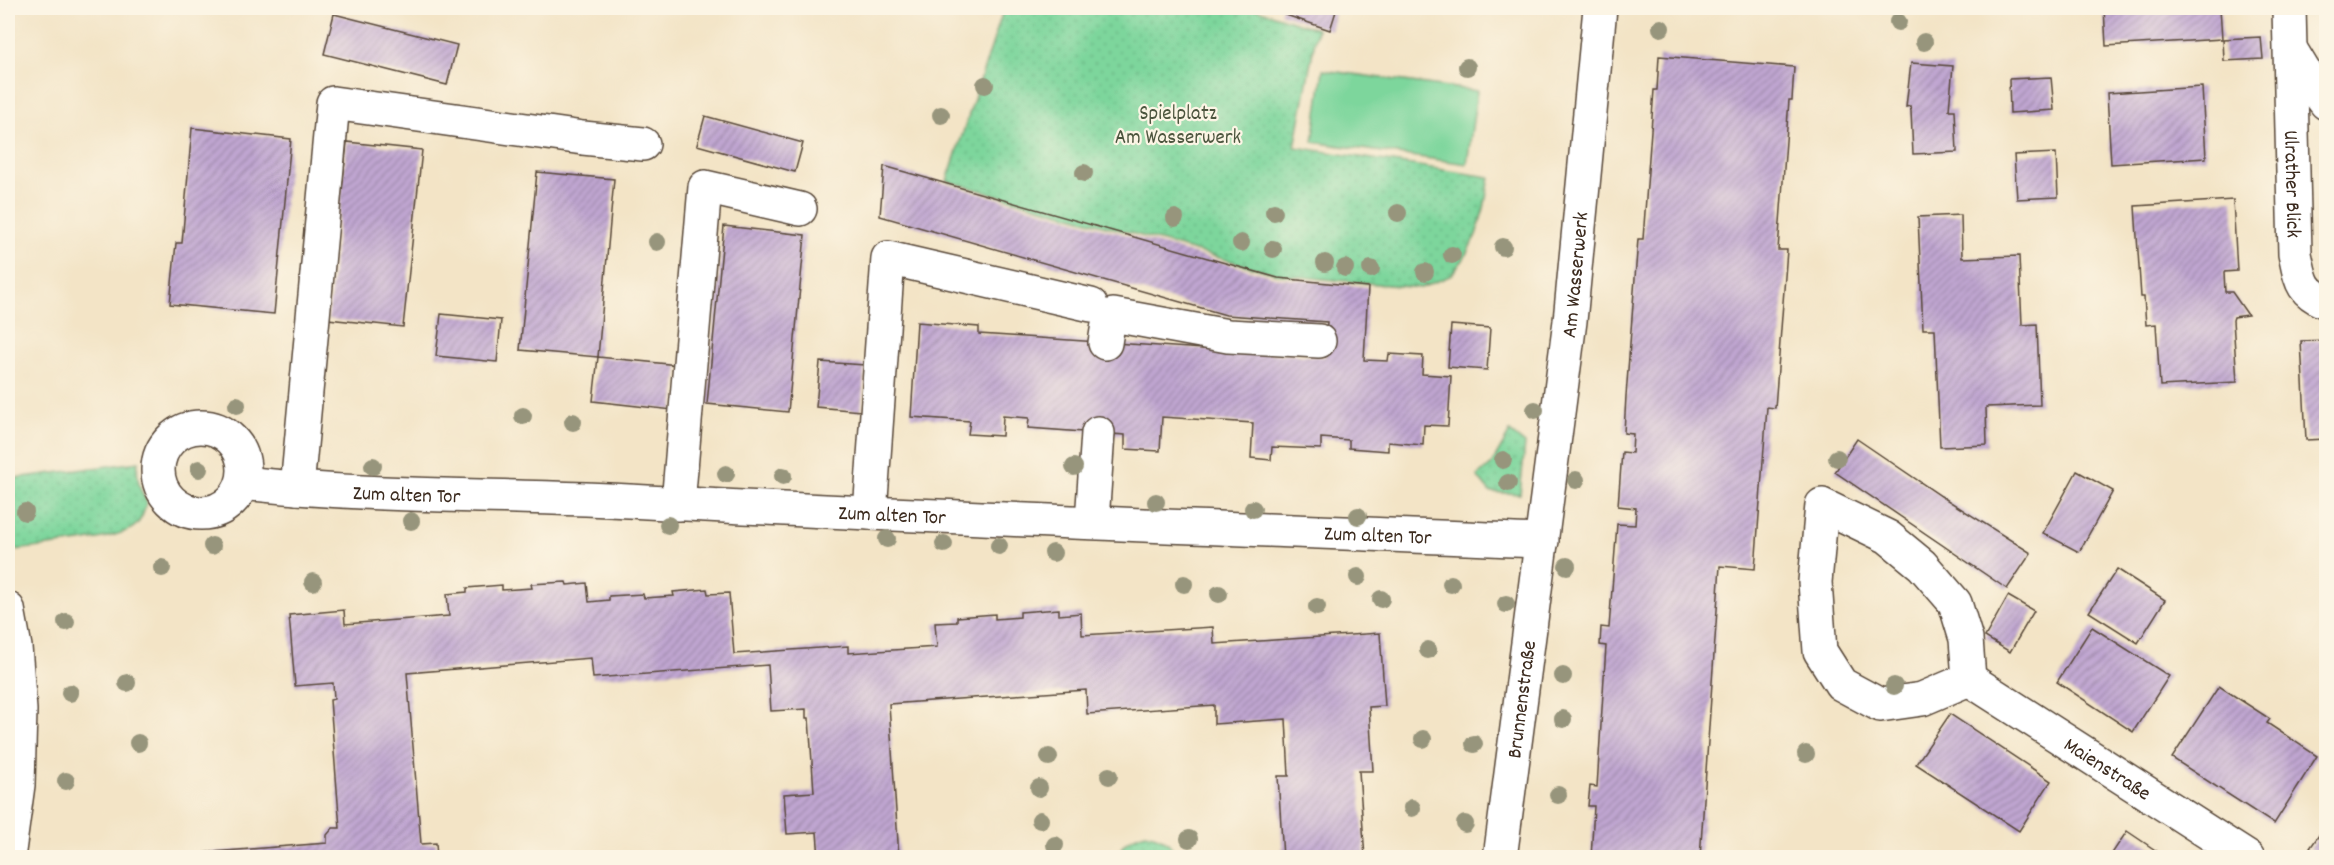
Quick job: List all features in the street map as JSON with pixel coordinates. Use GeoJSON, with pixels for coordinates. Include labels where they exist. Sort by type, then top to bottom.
{"type":"FeatureCollection","features":[{"type":"Feature","properties":{"kind":"street","name":"Am Wasserwerk"},"geometry":{"type":"LineString","coordinates":[[1542,541],[1582,214],[1600,8]]}},
{"type":"Feature","properties":{"kind":"street","name":"Ulrather Blick"},"geometry":{"type":"LineString","coordinates":[[2289,8],[2295,254],[2300,279],[2310,296],[2326,302]]}},
{"type":"Feature","properties":{"kind":"street","name":"Ulrather Blick"},"geometry":{"type":"LineString","coordinates":[[2291,50],[2326,104]]}},
{"type":"Feature","properties":{"kind":"street"},"geometry":{"type":"LineString","coordinates":[[297,488],[333,103],[583,138],[643,144]]}},
{"type":"Feature","properties":{"kind":"street"},"geometry":{"type":"LineString","coordinates":[[678,504],[705,187],[800,209]]}},
{"type":"Feature","properties":{"kind":"street"},"geometry":{"type":"LineString","coordinates":[[870,513],[888,258],[1091,305]]}},
{"type":"Feature","properties":{"kind":"street"},"geometry":{"type":"LineString","coordinates":[[1105,343],[1108,324],[1113,315],[1228,336],[1318,341]]}},
{"type":"Feature","properties":{"kind":"street"},"geometry":{"type":"LineString","coordinates":[[1092,521],[1098,433]]}},
{"type":"Feature","properties":{"kind":"street","name":"Zum alten Tor"},"geometry":{"type":"LineString","coordinates":[[243,483],[297,488],[1542,541]]}},
{"type":"Feature","properties":{"kind":"street"},"geometry":{"type":"LineString","coordinates":[[1822,505],[1888,537],[1923,566],[1955,603],[1966,639],[1968,680],[1922,699],[1880,705],[1841,684],[1820,651],[1815,582],[1822,505]]}},
{"type":"Feature","properties":{"kind":"street","name":"Brunnenstraße"},"geometry":{"type":"LineString","coordinates":[[1500,858],[1542,541]]}},
{"type":"Feature","properties":{"kind":"street"},"geometry":{"type":"LineString","coordinates":[[8,609],[15,647],[20,710],[18,785],[8,858]]}},
{"type":"Feature","properties":{"kind":"street","name":"Maienstraße"},"geometry":{"type":"LineString","coordinates":[[1968,680],[2248,858]]}},
{"type":"Feature","properties":{"kind":"green space","name":"Spielplatz Am Wasserwerk"},"geometry":{"type":"Polygon","coordinates":[[[1004,8],[1252,8],[1317,29],[1295,147],[1490,177],[1476,235],[1463,260],[1450,276],[1421,288],[1280,275],[947,181],[1004,8]]]}},
{"type":"Feature","properties":{"kind":"green space"},"geometry":{"type":"Polygon","coordinates":[[[1323,70],[1477,91],[1467,164],[1313,142],[1323,70]]]}},
{"type":"Feature","properties":{"kind":"green space"},"geometry":{"type":"Polygon","coordinates":[[[1510,432],[1525,444],[1520,494],[1490,492],[1477,476],[1491,465],[1510,432]]]}},
{"type":"Feature","properties":{"kind":"green space"},"geometry":{"type":"Polygon","coordinates":[[[138,462],[139,483],[147,502],[135,526],[113,536],[97,539],[61,545],[8,549],[8,479],[138,462]]]}},
{"type":"Feature","properties":{"kind":"green space"},"geometry":{"type":"Polygon","coordinates":[[[1146,833],[1165,840],[1176,857],[1118,857],[1122,847],[1128,841],[1146,833]]]}},
{"type":"Feature","properties":{"kind":"building"},"geometry":{"type":"Polygon","coordinates":[[[1282,8],[1337,8],[1330,30],[1280,13],[1282,8]]]}},
{"type":"Feature","properties":{"kind":"building"},"geometry":{"type":"Polygon","coordinates":[[[2104,8],[2220,8],[2222,39],[2106,46],[2104,8]]]}},
{"type":"Feature","properties":{"kind":"building"},"geometry":{"type":"Polygon","coordinates":[[[334,14],[457,45],[447,85],[324,54],[334,14]]]}},
{"type":"Feature","properties":{"kind":"building"},"geometry":{"type":"Polygon","coordinates":[[[2261,37],[2263,59],[2224,61],[2223,39],[2261,37]]]}},
{"type":"Feature","properties":{"kind":"building"},"geometry":{"type":"Polygon","coordinates":[[[1659,56],[1794,67],[1792,100],[1789,100],[1778,250],[1787,250],[1775,408],[1767,407],[1755,569],[1720,566],[1700,858],[1591,858],[1594,806],[1588,806],[1590,786],[1597,787],[1606,646],[1600,645],[1601,627],[1609,628],[1617,524],[1635,525],[1636,508],[1618,506],[1622,452],[1632,453],[1633,434],[1624,433],[1626,396],[1638,239],[1643,239],[1654,90],[1657,90],[1659,56]]]}},
{"type":"Feature","properties":{"kind":"building"},"geometry":{"type":"Polygon","coordinates":[[[1911,63],[1953,66],[1949,110],[1955,110],[1957,152],[1913,154],[1911,111],[1910,106],[1906,107],[1911,63]]]}},
{"type":"Feature","properties":{"kind":"building"},"geometry":{"type":"Polygon","coordinates":[[[2051,77],[2054,110],[2010,113],[2009,79],[2051,77]]]}},
{"type":"Feature","properties":{"kind":"building"},"geometry":{"type":"Polygon","coordinates":[[[2202,87],[2206,158],[2111,164],[2107,93],[2202,87]]]}},
{"type":"Feature","properties":{"kind":"building"},"geometry":{"type":"Polygon","coordinates":[[[705,116],[803,143],[795,172],[697,145],[705,116]]]}},
{"type":"Feature","properties":{"kind":"building"},"geometry":{"type":"Polygon","coordinates":[[[192,128],[291,139],[274,314],[170,304],[176,243],[182,243],[192,128]]]}},
{"type":"Feature","properties":{"kind":"building"},"geometry":{"type":"Polygon","coordinates":[[[347,142],[422,150],[403,327],[328,319],[347,142]]]}},
{"type":"Feature","properties":{"kind":"building"},"geometry":{"type":"Polygon","coordinates":[[[2056,153],[2058,197],[2017,199],[2014,155],[2056,153]]]}},
{"type":"Feature","properties":{"kind":"building"},"geometry":{"type":"Polygon","coordinates":[[[884,166],[1278,278],[1368,287],[1364,360],[1388,361],[1389,354],[1423,356],[1422,374],[1451,376],[1448,426],[1424,425],[1423,445],[1388,442],[1388,451],[1349,448],[1349,440],[1321,438],[1321,449],[1272,447],[1271,460],[1251,458],[1253,423],[1162,417],[1160,451],[1125,449],[1125,435],[1028,428],[1029,418],[1003,416],[1002,436],[968,434],[970,421],[911,417],[917,322],[979,327],[979,334],[1325,357],[1327,322],[1226,315],[880,216],[884,166]]]}},
{"type":"Feature","properties":{"kind":"building"},"geometry":{"type":"Polygon","coordinates":[[[537,172],[614,179],[598,357],[520,350],[537,172]]]}},
{"type":"Feature","properties":{"kind":"building"},"geometry":{"type":"Polygon","coordinates":[[[2233,200],[2237,271],[2224,272],[2225,292],[2232,292],[2248,315],[2234,317],[2233,320],[2237,382],[2160,386],[2156,324],[2146,325],[2144,297],[2141,297],[2135,206],[2233,200]]]}},
{"type":"Feature","properties":{"kind":"building"},"geometry":{"type":"Polygon","coordinates":[[[1961,215],[1962,258],[2019,256],[2022,325],[2037,324],[2040,405],[1986,407],[1987,445],[1940,447],[1935,329],[1923,329],[1918,217],[1961,215]]]}},
{"type":"Feature","properties":{"kind":"building"},"geometry":{"type":"Polygon","coordinates":[[[724,226],[805,235],[788,412],[707,404],[724,226]]]}},
{"type":"Feature","properties":{"kind":"building"},"geometry":{"type":"Polygon","coordinates":[[[441,314],[501,320],[497,362],[436,356],[441,314]]]}},
{"type":"Feature","properties":{"kind":"building"},"geometry":{"type":"Polygon","coordinates":[[[1451,325],[1490,328],[1487,370],[1448,367],[1451,325]]]}},
{"type":"Feature","properties":{"kind":"building"},"geometry":{"type":"Polygon","coordinates":[[[2326,340],[2326,439],[2306,440],[2301,341],[2326,340]]]}},
{"type":"Feature","properties":{"kind":"building"},"geometry":{"type":"Polygon","coordinates":[[[598,357],[678,365],[673,410],[593,401],[598,357]]]}},
{"type":"Feature","properties":{"kind":"building"},"geometry":{"type":"Polygon","coordinates":[[[820,362],[865,365],[861,411],[816,407],[820,362]]]}},
{"type":"Feature","properties":{"kind":"building"},"geometry":{"type":"Polygon","coordinates":[[[1857,439],[2031,553],[2007,589],[1835,472],[1857,439]]]}},
{"type":"Feature","properties":{"kind":"building"},"geometry":{"type":"Polygon","coordinates":[[[2077,471],[2113,491],[2079,552],[2043,533],[2077,471]]]}},
{"type":"Feature","properties":{"kind":"building"},"geometry":{"type":"Polygon","coordinates":[[[2117,569],[2165,600],[2138,643],[2089,612],[2117,569]]]}},
{"type":"Feature","properties":{"kind":"building"},"geometry":{"type":"Polygon","coordinates":[[[566,582],[567,585],[587,583],[589,602],[609,600],[609,596],[643,594],[644,598],[674,596],[673,592],[707,589],[708,594],[729,593],[734,654],[848,646],[848,653],[937,647],[935,623],[957,622],[957,617],[995,614],[995,619],[1020,617],[1020,612],[1059,609],[1059,615],[1081,613],[1082,635],[1213,627],[1214,644],[1380,633],[1385,706],[1369,707],[1373,771],[1359,771],[1365,858],[1283,858],[1278,776],[1289,776],[1286,719],[1214,724],[1214,705],[1087,714],[1086,690],[889,704],[899,858],[819,858],[817,832],[787,834],[784,794],[814,792],[809,718],[806,718],[806,709],[771,711],[768,665],[593,678],[591,658],[407,673],[421,844],[436,843],[437,858],[202,858],[201,853],[327,843],[327,835],[333,828],[340,828],[330,700],[334,699],[333,683],[295,686],[289,615],[344,610],[345,624],[449,616],[447,594],[467,592],[467,588],[502,585],[502,590],[532,588],[531,584],[566,582]]]}},
{"type":"Feature","properties":{"kind":"building"},"geometry":{"type":"Polygon","coordinates":[[[2008,596],[2034,611],[2010,652],[1985,637],[2008,596]]]}},
{"type":"Feature","properties":{"kind":"building"},"geometry":{"type":"Polygon","coordinates":[[[2092,627],[2169,676],[2133,732],[2057,682],[2092,627]]]}},
{"type":"Feature","properties":{"kind":"building"},"geometry":{"type":"Polygon","coordinates":[[[2219,686],[2270,719],[2267,723],[2317,756],[2274,824],[2172,758],[2219,686]]]}},
{"type":"Feature","properties":{"kind":"building"},"geometry":{"type":"Polygon","coordinates":[[[1950,714],[2051,781],[2019,831],[1916,764],[1950,714]]]}},
{"type":"Feature","properties":{"kind":"building"},"geometry":{"type":"Polygon","coordinates":[[[2326,825],[2326,858],[2324,858],[2310,848],[2326,825]]]}},
{"type":"Feature","properties":{"kind":"building"},"geometry":{"type":"Polygon","coordinates":[[[2127,831],[2167,858],[2109,858],[2127,831]]]}}]}
